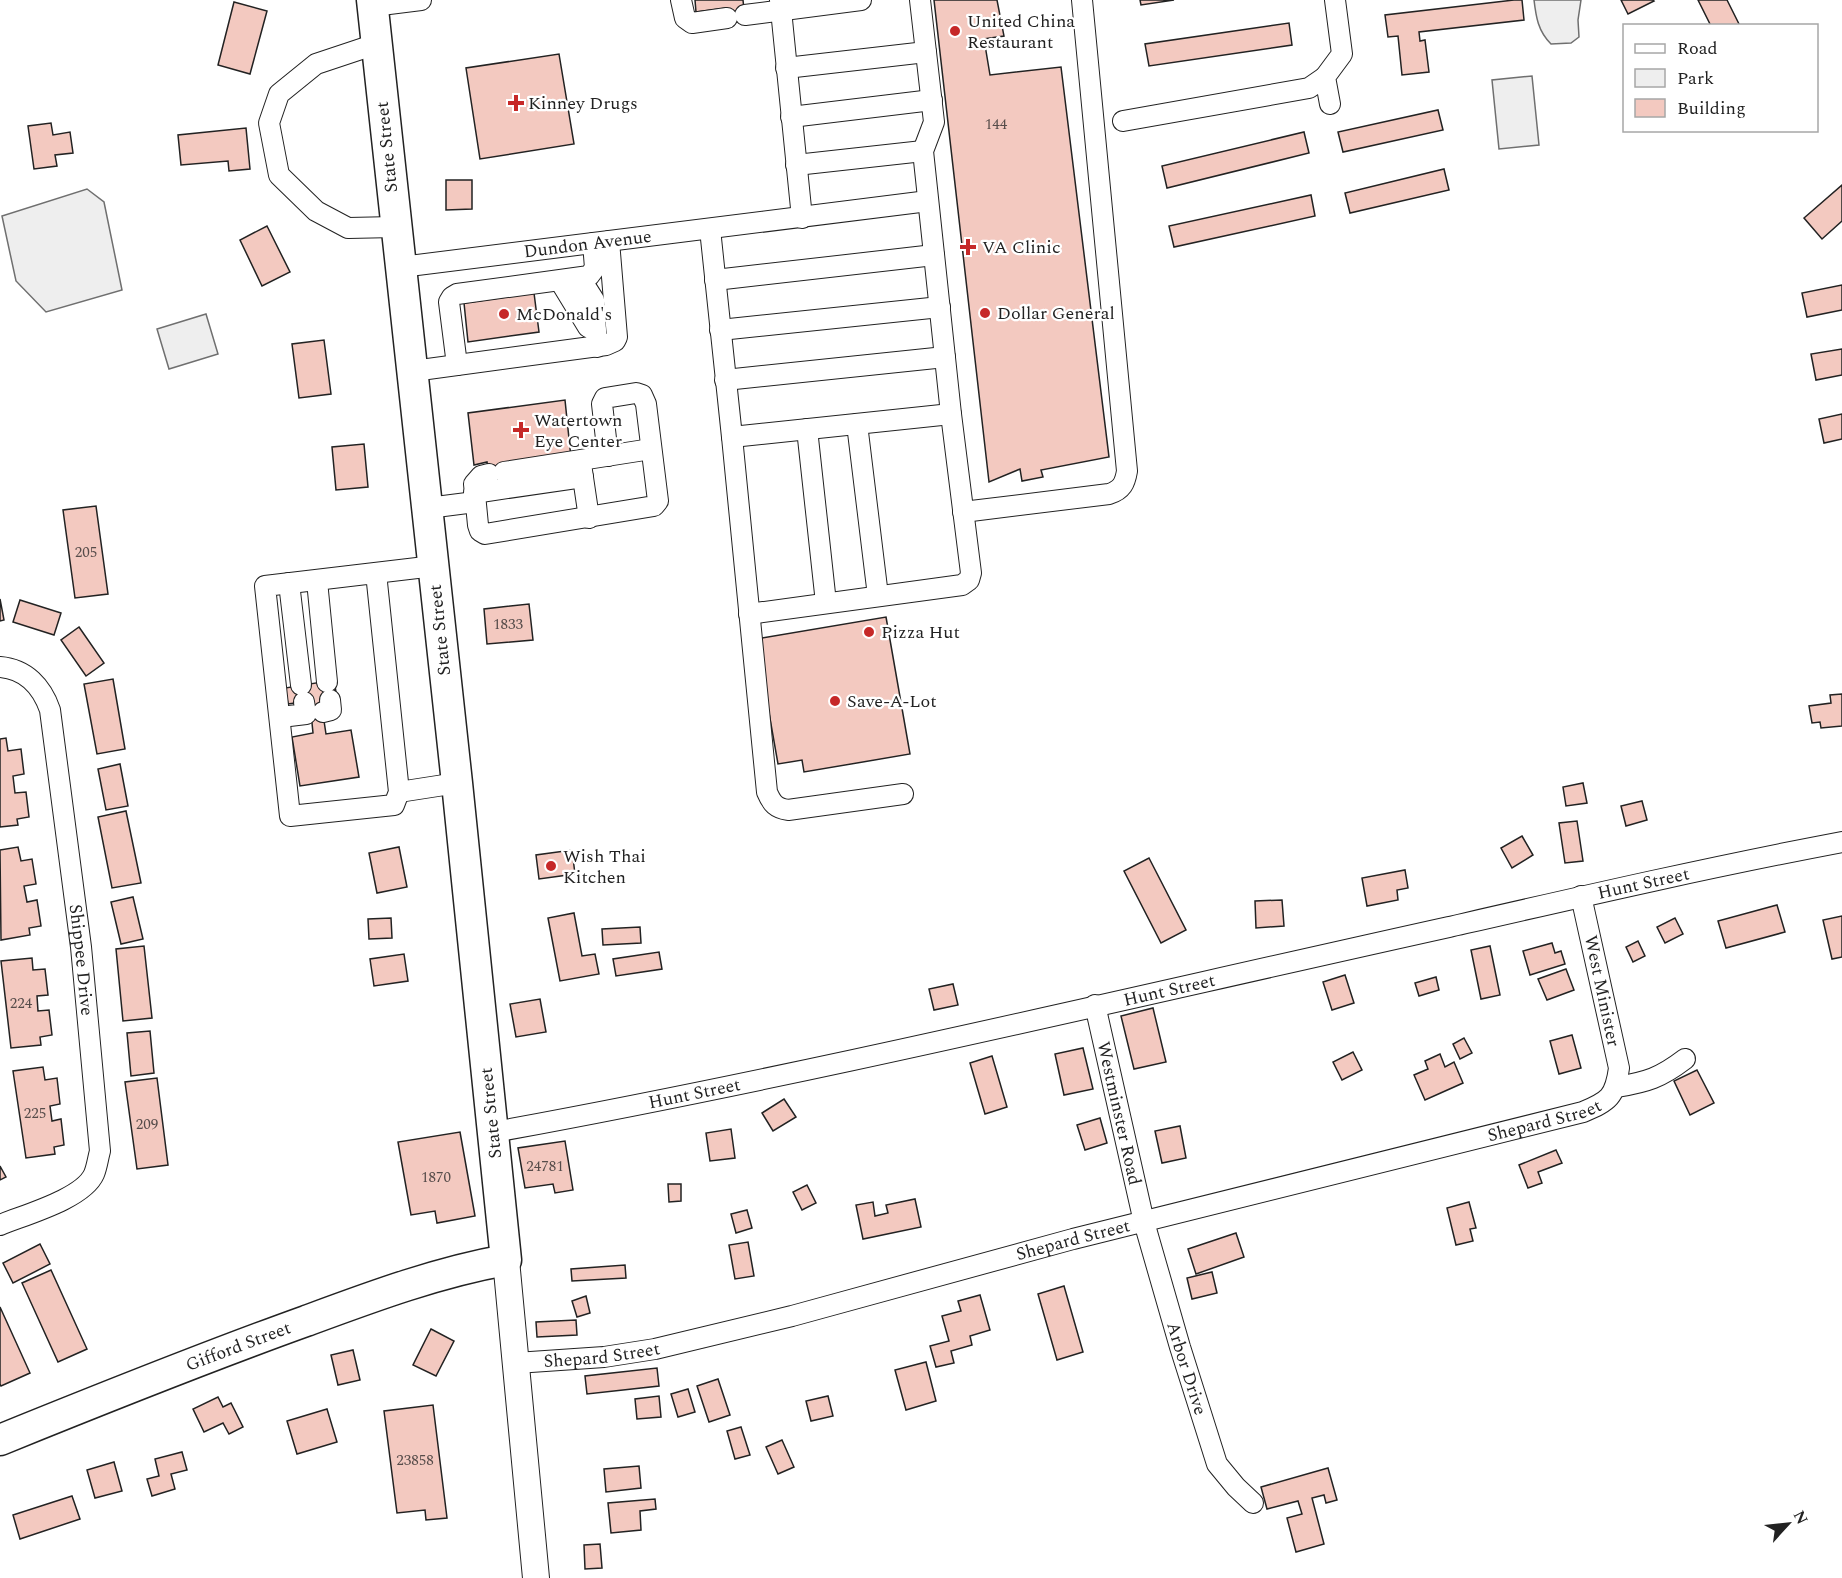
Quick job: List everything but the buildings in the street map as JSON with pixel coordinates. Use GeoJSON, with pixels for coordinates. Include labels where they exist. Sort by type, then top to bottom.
{"type":"FeatureCollection","features":[{"type":"Feature","properties":{"kind":"highway","name":"State Street"},"geometry":{"type":"LineString","coordinates":[[372,3],[494,1132],[493,1262]]}},
{"type":"Feature","properties":{"kind":"highway","name":"Gifford Street"},"geometry":{"type":"LineString","coordinates":[[0,1440],[99,1400],[372,1297],[493,1262]]}},
{"type":"Feature","properties":{"kind":"main road","name":"State Street"},"geometry":{"type":"LineString","coordinates":[[493,1262],[516,1363],[536,1578]]}},
{"type":"Feature","properties":{"kind":"street"},"geometry":{"type":"LineString","coordinates":[[372,3],[421,0]]}},
{"type":"Feature","properties":{"kind":"street"},"geometry":{"type":"LineString","coordinates":[[681,0],[685,18],[692,23],[736,17],[780,5],[861,0]]}},
{"type":"Feature","properties":{"kind":"street"},"geometry":{"type":"LineString","coordinates":[[749,614],[962,585],[969,579],[971,573],[951,414],[923,151],[934,122],[920,0]]}},
{"type":"Feature","properties":{"kind":"street"},"geometry":{"type":"LineString","coordinates":[[963,512],[1109,494],[1118,491],[1125,482],[1127,471],[1082,0]]}},
{"type":"Feature","properties":{"kind":"street"},"geometry":{"type":"LineString","coordinates":[[1123,121],[1309,88],[1325,77],[1342,54],[1335,0]]}},
{"type":"Feature","properties":{"kind":"street"},"geometry":{"type":"LineString","coordinates":[[780,5],[802,218]]}},
{"type":"Feature","properties":{"kind":"street"},"geometry":{"type":"LineString","coordinates":[[376,44],[316,64],[279,94],[269,123],[279,175],[316,212],[348,228],[395,227]]}},
{"type":"Feature","properties":{"kind":"street"},"geometry":{"type":"LineString","coordinates":[[786,68],[926,52]]}},
{"type":"Feature","properties":{"kind":"street"},"geometry":{"type":"LineString","coordinates":[[1325,77],[1330,104]]}},
{"type":"Feature","properties":{"kind":"street"},"geometry":{"type":"LineString","coordinates":[[791,117],[932,100]]}},
{"type":"Feature","properties":{"kind":"street"},"geometry":{"type":"LineString","coordinates":[[796,165],[923,151]]}},
{"type":"Feature","properties":{"kind":"street","name":"Dundon Avenue"},"geometry":{"type":"LineString","coordinates":[[400,267],[928,201]]}},
{"type":"Feature","properties":{"kind":"street"},"geometry":{"type":"LineString","coordinates":[[710,229],[767,792],[771,802],[778,808],[788,810],[903,794]]}},
{"type":"Feature","properties":{"kind":"street"},"geometry":{"type":"LineString","coordinates":[[457,365],[449,302],[452,297],[457,294],[589,276],[595,268],[601,242]]}},
{"type":"Feature","properties":{"kind":"street"},"geometry":{"type":"LineString","coordinates":[[413,371],[597,339],[612,344],[617,337],[601,242]]}},
{"type":"Feature","properties":{"kind":"street"},"geometry":{"type":"LineString","coordinates":[[715,280],[934,255]]}},
{"type":"Feature","properties":{"kind":"street"},"geometry":{"type":"LineString","coordinates":[[567,280],[587,289],[594,300],[597,339]]}},
{"type":"Feature","properties":{"kind":"street"},"geometry":{"type":"LineString","coordinates":[[720,330],[940,307]]}},
{"type":"Feature","properties":{"kind":"street"},"geometry":{"type":"LineString","coordinates":[[725,380],[945,357]]}},
{"type":"Feature","properties":{"kind":"street"},"geometry":{"type":"LineString","coordinates":[[582,469],[497,473],[476,479],[474,497],[480,531],[485,534],[654,506],[658,501],[646,404],[642,395],[636,393],[605,398],[602,404],[608,456]]}},
{"type":"Feature","properties":{"kind":"street"},"geometry":{"type":"LineString","coordinates":[[732,437],[951,414]]}},
{"type":"Feature","properties":{"kind":"street"},"geometry":{"type":"LineString","coordinates":[[857,424],[878,596]]}},
{"type":"Feature","properties":{"kind":"street"},"geometry":{"type":"LineString","coordinates":[[807,429],[826,603]]}},
{"type":"Feature","properties":{"kind":"street"},"geometry":{"type":"LineString","coordinates":[[428,508],[582,469],[608,456],[651,449]]}},
{"type":"Feature","properties":{"kind":"street"},"geometry":{"type":"LineString","coordinates":[[582,469],[589,518]]}},
{"type":"Feature","properties":{"kind":"street"},"geometry":{"type":"LineString","coordinates":[[376,573],[399,792],[394,805],[290,816],[265,586],[434,566]]}},
{"type":"Feature","properties":{"kind":"street"},"geometry":{"type":"LineString","coordinates":[[314,701],[317,581]]}},
{"type":"Feature","properties":{"kind":"street"},"geometry":{"type":"LineString","coordinates":[[289,583],[314,701]]}},
{"type":"Feature","properties":{"kind":"street","name":"Shippee Drive"},"geometry":{"type":"LineString","coordinates":[[0,667],[31,678],[45,694],[50,710],[81,947],[100,1151],[93,1176],[81,1189],[62,1200],[0,1225]]}},
{"type":"Feature","properties":{"kind":"street"},"geometry":{"type":"LineString","coordinates":[[280,717],[314,701]]}},
{"type":"Feature","properties":{"kind":"street"},"geometry":{"type":"LineString","coordinates":[[399,792],[457,783]]}},
{"type":"Feature","properties":{"kind":"street","name":"Hunt Street"},"geometry":{"type":"LineString","coordinates":[[494,1132],[614,1110],[1581,896],[1842,842]]}},
{"type":"Feature","properties":{"kind":"street","name":"West Minister"},"geometry":{"type":"LineString","coordinates":[[1581,896],[1619,1068],[1617,1087]]}},
{"type":"Feature","properties":{"kind":"street","name":"Westminster Road"},"geometry":{"type":"LineString","coordinates":[[1095,1005],[1144,1222]]}},
{"type":"Feature","properties":{"kind":"street"},"geometry":{"type":"LineString","coordinates":[[1617,1087],[1647,1082],[1669,1071],[1685,1059]]}},
{"type":"Feature","properties":{"kind":"street","name":"Shepard Street"},"geometry":{"type":"LineString","coordinates":[[516,1363],[604,1357],[655,1349],[792,1316],[1144,1222],[1583,1112],[1605,1103],[1617,1087]]}},
{"type":"Feature","properties":{"kind":"street","name":"Arbor Drive"},"geometry":{"type":"LineString","coordinates":[[1144,1222],[1216,1464],[1253,1503]]}},
{"type":"Feature","properties":{"kind":"green space"},"geometry":{"type":"Polygon","coordinates":[[[1534,0],[1581,0],[1578,20],[1579,37],[1571,43],[1551,44],[1540,29],[1534,0]]]}},
{"type":"Feature","properties":{"kind":"green space"},"geometry":{"type":"Polygon","coordinates":[[[1532,76],[1539,145],[1499,149],[1492,80],[1532,76]]]}},
{"type":"Feature","properties":{"kind":"green space"},"geometry":{"type":"Polygon","coordinates":[[[87,189],[104,202],[122,290],[46,312],[16,281],[2,216],[87,189]]]}},
{"type":"Feature","properties":{"kind":"green space"},"geometry":{"type":"Polygon","coordinates":[[[206,314],[218,354],[169,369],[157,329],[206,314]]]}},
{"type":"Feature","properties":{"kind":"place","name":"United China Restaurant"},"geometry":{"type":"Point","coordinates":[955,31]}},
{"type":"Feature","properties":{"kind":"place","name":"Kinney Drugs"},"geometry":{"type":"Point","coordinates":[516,103]}},
{"type":"Feature","properties":{"kind":"place","name":"VA Clinic"},"geometry":{"type":"Point","coordinates":[968,247]}},
{"type":"Feature","properties":{"kind":"place","name":"Dollar General"},"geometry":{"type":"Point","coordinates":[985,313]}},
{"type":"Feature","properties":{"kind":"place","name":"McDonald's"},"geometry":{"type":"Point","coordinates":[504,314]}},
{"type":"Feature","properties":{"kind":"place","name":"Watertown Eye Center"},"geometry":{"type":"Point","coordinates":[521,430]}},
{"type":"Feature","properties":{"kind":"place","name":"Pizza Hut"},"geometry":{"type":"Point","coordinates":[869,632]}},
{"type":"Feature","properties":{"kind":"place","name":"Save-A-Lot"},"geometry":{"type":"Point","coordinates":[835,701]}},
{"type":"Feature","properties":{"kind":"place","name":"Wish Thai Kitchen"},"geometry":{"type":"Point","coordinates":[551,866]}}]}
